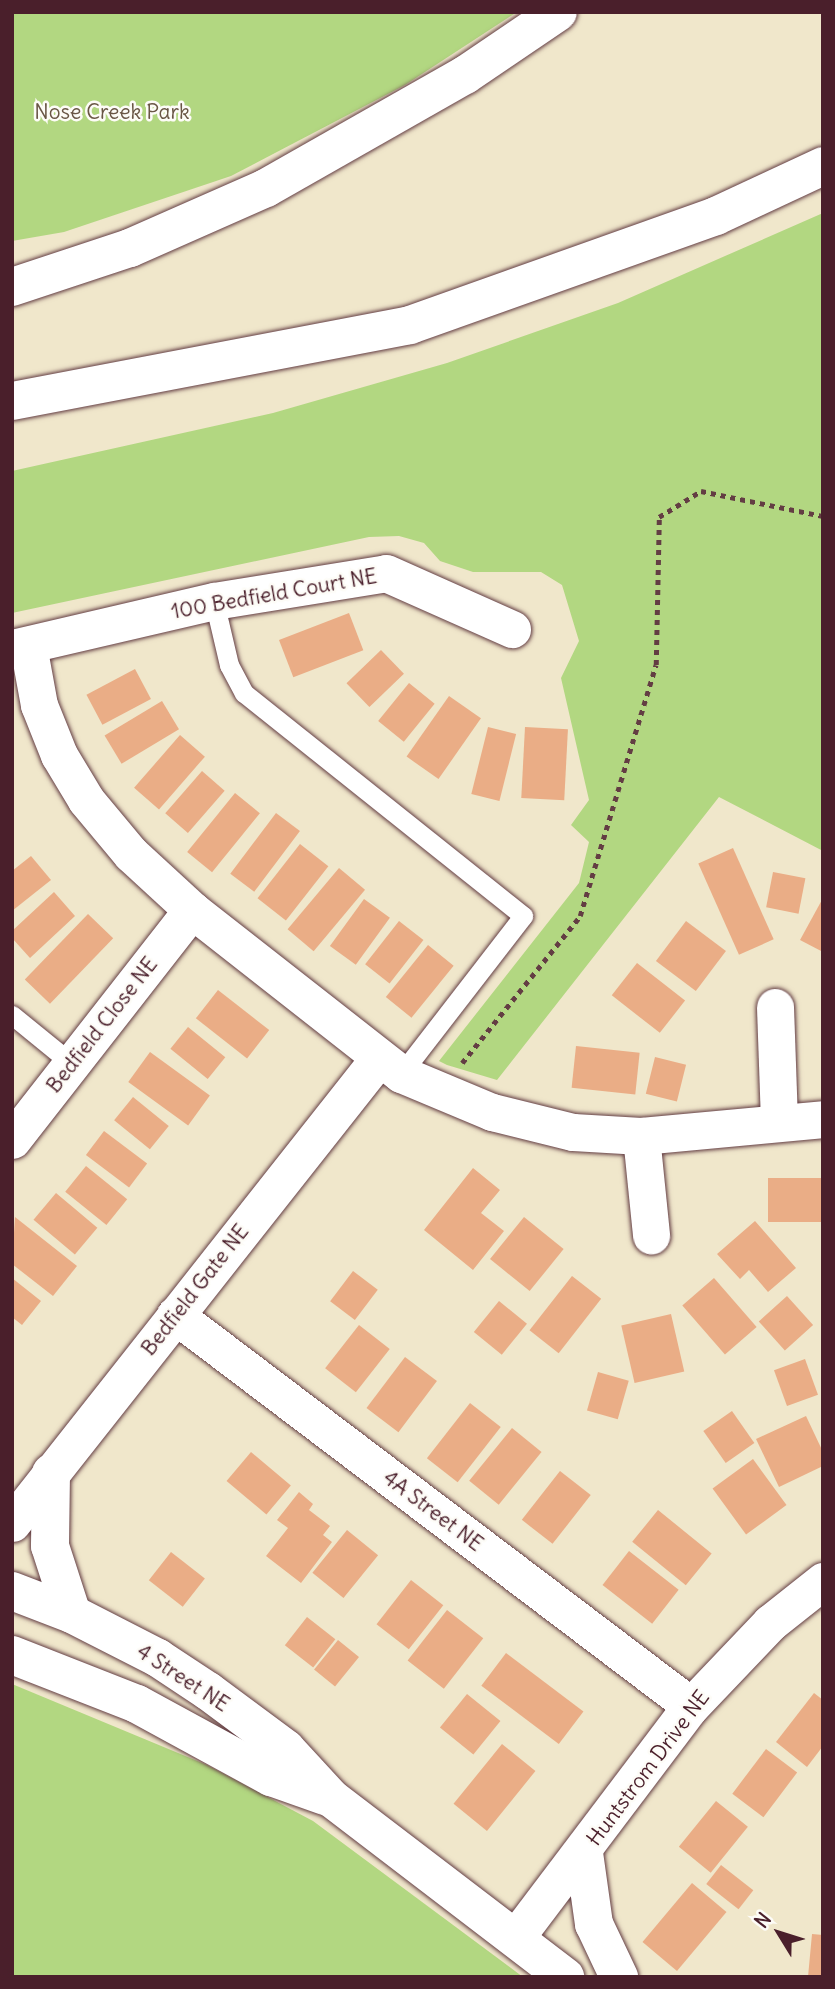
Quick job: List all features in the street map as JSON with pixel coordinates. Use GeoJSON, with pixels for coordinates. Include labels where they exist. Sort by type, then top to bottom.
{"type":"FeatureCollection","features":[{"type":"Feature","properties":{"kind":"main road"},"geometry":{"type":"LineString","coordinates":[[12,287],[130,248],[265,188],[466,75],[558,12]]}},
{"type":"Feature","properties":{"kind":"main road"},"geometry":{"type":"LineString","coordinates":[[12,401],[410,325],[703,220],[823,166]]}},
{"type":"Feature","properties":{"kind":"main road"},"geometry":{"type":"LineString","coordinates":[[51,1473],[50,1546],[72,1614]]}},
{"type":"Feature","properties":{"kind":"main road","name":"4 Street NE"},"geometry":{"type":"LineString","coordinates":[[12,1591],[72,1614],[158,1658],[208,1691],[286,1749],[331,1797],[565,1977]]}},
{"type":"Feature","properties":{"kind":"main road","name":"4 Street NE"},"geometry":{"type":"LineString","coordinates":[[12,1655],[137,1704],[271,1777],[331,1797]]}},
{"type":"Feature","properties":{"kind":"main road"},"geometry":{"type":"LineString","coordinates":[[584,1853],[594,1924],[619,1977]]}},
{"type":"Feature","properties":{"kind":"street","name":"100 Bedfield Court NE"},"geometry":{"type":"LineString","coordinates":[[20,647],[214,601],[386,573],[512,629]]}},
{"type":"Feature","properties":{"kind":"street"},"geometry":{"type":"LineString","coordinates":[[20,647],[38,705],[59,755],[86,800],[131,854],[192,910],[404,1073],[492,1112],[573,1132],[641,1136],[779,1120],[823,1119]]}},
{"type":"Feature","properties":{"kind":"street","name":"Bedfield Close NE"},"geometry":{"type":"LineString","coordinates":[[12,1140],[192,910]]}},
{"type":"Feature","properties":{"kind":"street"},"geometry":{"type":"LineString","coordinates":[[775,1007],[779,1120]]}},
{"type":"Feature","properties":{"kind":"street","name":"Bedfield Gate NE"},"geometry":{"type":"LineString","coordinates":[[12,1523],[175,1315],[404,1073]]}},
{"type":"Feature","properties":{"kind":"street"},"geometry":{"type":"LineString","coordinates":[[641,1136],[651,1235]]}},
{"type":"Feature","properties":{"kind":"street","name":"4A Street NE"},"geometry":{"type":"LineString","coordinates":[[175,1315],[691,1706]]}},
{"type":"Feature","properties":{"kind":"street","name":"Huntstrom Drive NE"},"geometry":{"type":"LineString","coordinates":[[516,1937],[584,1853],[691,1706],[770,1623],[823,1581]]}},
{"type":"Feature","properties":{"kind":"lane"},"geometry":{"type":"LineString","coordinates":[[214,601],[231,672],[244,693],[523,916],[404,1073]]}},
{"type":"Feature","properties":{"kind":"lane"},"geometry":{"type":"LineString","coordinates":[[12,1015],[72,1064]]}},
{"type":"Feature","properties":{"kind":"path"},"geometry":{"type":"LineString","coordinates":[[404,1073],[458,1068],[580,916],[656,665],[659,517],[701,491],[823,516]]}},
{"type":"Feature","properties":{"kind":"green space","name":"Nose Creek Park"},"geometry":{"type":"Polygon","coordinates":[[[12,12],[517,12],[405,85],[231,176],[64,232],[12,241],[12,12]]]}},
{"type":"Feature","properties":{"kind":"green space"},"geometry":{"type":"Polygon","coordinates":[[[823,213],[823,851],[719,797],[497,1080],[447,1065],[439,1061],[579,883],[589,842],[571,825],[589,800],[561,678],[579,641],[562,585],[541,572],[473,572],[440,561],[424,543],[399,536],[369,537],[12,613],[12,471],[273,413],[447,363],[618,303],[823,213]]]}},
{"type":"Feature","properties":{"kind":"green space"},"geometry":{"type":"Polygon","coordinates":[[[12,1684],[207,1765],[313,1821],[523,1977],[12,1977],[12,1684]]]}},
{"type":"Feature","properties":{"kind":"building"},"geometry":{"type":"Polygon","coordinates":[[[349,613],[363,650],[293,677],[279,640],[349,613]]]}},
{"type":"Feature","properties":{"kind":"building"},"geometry":{"type":"Polygon","coordinates":[[[381,650],[404,674],[369,707],[346,683],[381,650]]]}},
{"type":"Feature","properties":{"kind":"building"},"geometry":{"type":"Polygon","coordinates":[[[135,669],[151,699],[102,725],[86,695],[135,669]]]}},
{"type":"Feature","properties":{"kind":"building"},"geometry":{"type":"Polygon","coordinates":[[[409,683],[435,704],[404,742],[378,721],[409,683]]]}},
{"type":"Feature","properties":{"kind":"building"},"geometry":{"type":"Polygon","coordinates":[[[449,696],[481,718],[439,779],[407,757],[449,696]]]}},
{"type":"Feature","properties":{"kind":"building"},"geometry":{"type":"Polygon","coordinates":[[[162,701],[179,729],[122,764],[105,736],[162,701]]]}},
{"type":"Feature","properties":{"kind":"building"},"geometry":{"type":"Polygon","coordinates":[[[488,727],[516,734],[499,801],[471,794],[488,727]]]}},
{"type":"Feature","properties":{"kind":"building"},"geometry":{"type":"Polygon","coordinates":[[[525,727],[568,729],[564,800],[521,798],[525,727]]]}},
{"type":"Feature","properties":{"kind":"building"},"geometry":{"type":"Polygon","coordinates":[[[180,735],[205,757],[159,809],[134,788],[180,735]]]}},
{"type":"Feature","properties":{"kind":"building"},"geometry":{"type":"Polygon","coordinates":[[[202,771],[225,791],[188,833],[165,813],[202,771]]]}},
{"type":"Feature","properties":{"kind":"building"},"geometry":{"type":"Polygon","coordinates":[[[235,793],[260,813],[212,872],[187,852],[235,793]]]}},
{"type":"Feature","properties":{"kind":"building"},"geometry":{"type":"Polygon","coordinates":[[[276,813],[300,831],[254,892],[230,874],[276,813]]]}},
{"type":"Feature","properties":{"kind":"building"},"geometry":{"type":"Polygon","coordinates":[[[300,844],[328,866],[286,921],[258,898],[300,844]]]}},
{"type":"Feature","properties":{"kind":"building"},"geometry":{"type":"Polygon","coordinates":[[[733,848],[774,939],[739,955],[698,863],[733,848]]]}},
{"type":"Feature","properties":{"kind":"building"},"geometry":{"type":"Polygon","coordinates":[[[31,856],[51,880],[12,911],[12,871],[31,856]]]}},
{"type":"Feature","properties":{"kind":"building"},"geometry":{"type":"Polygon","coordinates":[[[339,868],[365,890],[314,951],[288,929],[339,868]]]}},
{"type":"Feature","properties":{"kind":"building"},"geometry":{"type":"Polygon","coordinates":[[[773,872],[805,878],[799,914],[766,907],[773,872]]]}},
{"type":"Feature","properties":{"kind":"building"},"geometry":{"type":"Polygon","coordinates":[[[54,892],[75,916],[30,958],[12,938],[12,931],[54,892]]]}},
{"type":"Feature","properties":{"kind":"building"},"geometry":{"type":"Polygon","coordinates":[[[823,898],[823,952],[800,940],[823,898]]]}},
{"type":"Feature","properties":{"kind":"building"},"geometry":{"type":"Polygon","coordinates":[[[364,899],[390,918],[356,965],[330,946],[364,899]]]}},
{"type":"Feature","properties":{"kind":"building"},"geometry":{"type":"Polygon","coordinates":[[[88,914],[113,938],[50,1004],[25,979],[88,914]]]}},
{"type":"Feature","properties":{"kind":"building"},"geometry":{"type":"Polygon","coordinates":[[[399,921],[423,940],[390,983],[365,964],[399,921]]]}},
{"type":"Feature","properties":{"kind":"building"},"geometry":{"type":"Polygon","coordinates":[[[686,921],[726,951],[696,991],[656,961],[686,921]]]}},
{"type":"Feature","properties":{"kind":"building"},"geometry":{"type":"Polygon","coordinates":[[[428,945],[454,966],[411,1018],[386,997],[428,945]]]}},
{"type":"Feature","properties":{"kind":"building"},"geometry":{"type":"Polygon","coordinates":[[[637,963],[685,1001],[660,1033],[612,995],[637,963]]]}},
{"type":"Feature","properties":{"kind":"building"},"geometry":{"type":"Polygon","coordinates":[[[218,990],[269,1030],[247,1058],[196,1018],[218,990]]]}},
{"type":"Feature","properties":{"kind":"building"},"geometry":{"type":"Polygon","coordinates":[[[188,1027],[225,1057],[208,1079],[170,1049],[188,1027]]]}},
{"type":"Feature","properties":{"kind":"building"},"geometry":{"type":"Polygon","coordinates":[[[576,1046],[640,1053],[635,1094],[572,1088],[576,1046]]]}},
{"type":"Feature","properties":{"kind":"building"},"geometry":{"type":"Polygon","coordinates":[[[150,1052],[210,1095],[188,1125],[128,1082],[150,1052]]]}},
{"type":"Feature","properties":{"kind":"building"},"geometry":{"type":"Polygon","coordinates":[[[655,1057],[686,1065],[677,1102],[646,1094],[655,1057]]]}},
{"type":"Feature","properties":{"kind":"building"},"geometry":{"type":"Polygon","coordinates":[[[133,1097],[169,1126],[150,1149],[114,1120],[133,1097]]]}},
{"type":"Feature","properties":{"kind":"building"},"geometry":{"type":"Polygon","coordinates":[[[104,1131],[147,1163],[129,1187],[86,1155],[104,1131]]]}},
{"type":"Feature","properties":{"kind":"building"},"geometry":{"type":"Polygon","coordinates":[[[86,1166],[127,1199],[106,1225],[65,1192],[86,1166]]]}},
{"type":"Feature","properties":{"kind":"building"},"geometry":{"type":"Polygon","coordinates":[[[473,1168],[500,1190],[481,1213],[504,1231],[473,1270],[424,1230],[473,1168]]]}},
{"type":"Feature","properties":{"kind":"building"},"geometry":{"type":"Polygon","coordinates":[[[768,1178],[823,1178],[823,1222],[768,1222],[768,1178]]]}},
{"type":"Feature","properties":{"kind":"building"},"geometry":{"type":"Polygon","coordinates":[[[56,1193],[97,1228],[75,1255],[34,1220],[56,1193]]]}},
{"type":"Feature","properties":{"kind":"building"},"geometry":{"type":"Polygon","coordinates":[[[15,1217],[77,1266],[53,1296],[12,1264],[15,1217]]]}},
{"type":"Feature","properties":{"kind":"building"},"geometry":{"type":"Polygon","coordinates":[[[524,1217],[564,1249],[530,1291],[490,1259],[524,1217]]]}},
{"type":"Feature","properties":{"kind":"building"},"geometry":{"type":"Polygon","coordinates":[[[755,1221],[796,1268],[768,1292],[749,1270],[740,1279],[717,1254],[755,1221]]]}},
{"type":"Feature","properties":{"kind":"building"},"geometry":{"type":"Polygon","coordinates":[[[353,1271],[378,1290],[355,1320],[330,1301],[353,1271]]]}},
{"type":"Feature","properties":{"kind":"building"},"geometry":{"type":"Polygon","coordinates":[[[572,1276],[601,1299],[559,1353],[530,1330],[572,1276]]]}},
{"type":"Feature","properties":{"kind":"building"},"geometry":{"type":"Polygon","coordinates":[[[12,1278],[41,1301],[22,1325],[12,1317],[12,1278]]]}},
{"type":"Feature","properties":{"kind":"building"},"geometry":{"type":"Polygon","coordinates":[[[714,1278],[757,1327],[725,1355],[682,1306],[714,1278]]]}},
{"type":"Feature","properties":{"kind":"building"},"geometry":{"type":"Polygon","coordinates":[[[787,1296],[813,1325],[785,1350],[759,1321],[787,1296]]]}},
{"type":"Feature","properties":{"kind":"building"},"geometry":{"type":"Polygon","coordinates":[[[499,1301],[527,1324],[502,1355],[474,1332],[499,1301]]]}},
{"type":"Feature","properties":{"kind":"building"},"geometry":{"type":"Polygon","coordinates":[[[671,1314],[684,1371],[635,1383],[621,1325],[671,1314]]]}},
{"type":"Feature","properties":{"kind":"building"},"geometry":{"type":"Polygon","coordinates":[[[359,1325],[390,1349],[356,1392],[325,1368],[359,1325]]]}},
{"type":"Feature","properties":{"kind":"building"},"geometry":{"type":"Polygon","coordinates":[[[405,1357],[437,1381],[398,1432],[366,1408],[405,1357]]]}},
{"type":"Feature","properties":{"kind":"building"},"geometry":{"type":"Polygon","coordinates":[[[805,1359],[818,1395],[787,1406],[774,1370],[805,1359]]]}},
{"type":"Feature","properties":{"kind":"building"},"geometry":{"type":"Polygon","coordinates":[[[598,1372],[629,1381],[618,1419],[587,1410],[598,1372]]]}},
{"type":"Feature","properties":{"kind":"building"},"geometry":{"type":"Polygon","coordinates":[[[470,1403],[501,1427],[458,1482],[427,1458],[470,1403]]]}},
{"type":"Feature","properties":{"kind":"building"},"geometry":{"type":"Polygon","coordinates":[[[732,1411],[754,1443],[726,1463],[703,1431],[732,1411]]]}},
{"type":"Feature","properties":{"kind":"building"},"geometry":{"type":"Polygon","coordinates":[[[806,1416],[823,1452],[823,1466],[779,1487],[756,1439],[806,1416]]]}},
{"type":"Feature","properties":{"kind":"building"},"geometry":{"type":"Polygon","coordinates":[[[512,1428],[542,1452],[499,1505],[469,1481],[512,1428]]]}},
{"type":"Feature","properties":{"kind":"building"},"geometry":{"type":"Polygon","coordinates":[[[251,1452],[291,1485],[266,1515],[227,1481],[251,1452]]]}},
{"type":"Feature","properties":{"kind":"building"},"geometry":{"type":"Polygon","coordinates":[[[753,1459],[787,1505],[746,1535],[713,1488],[753,1459]]]}},
{"type":"Feature","properties":{"kind":"building"},"geometry":{"type":"Polygon","coordinates":[[[560,1471],[591,1495],[553,1544],[522,1520],[560,1471]]]}},
{"type":"Feature","properties":{"kind":"building"},"geometry":{"type":"Polygon","coordinates":[[[299,1492],[313,1504],[309,1510],[330,1526],[323,1535],[332,1542],[301,1583],[266,1556],[288,1528],[277,1520],[299,1492]]]}},
{"type":"Feature","properties":{"kind":"building"},"geometry":{"type":"Polygon","coordinates":[[[658,1510],[712,1553],[686,1585],[632,1542],[658,1510]]]}},
{"type":"Feature","properties":{"kind":"building"},"geometry":{"type":"Polygon","coordinates":[[[347,1530],[378,1555],[343,1598],[312,1573],[347,1530]]]}},
{"type":"Feature","properties":{"kind":"building"},"geometry":{"type":"Polygon","coordinates":[[[629,1551],[679,1590],[652,1624],[603,1585],[629,1551]]]}},
{"type":"Feature","properties":{"kind":"building"},"geometry":{"type":"Polygon","coordinates":[[[171,1552],[205,1578],[183,1607],[149,1580],[171,1552]]]}},
{"type":"Feature","properties":{"kind":"building"},"geometry":{"type":"Polygon","coordinates":[[[411,1580],[443,1605],[409,1649],[377,1624],[411,1580]]]}},
{"type":"Feature","properties":{"kind":"building"},"geometry":{"type":"Polygon","coordinates":[[[447,1610],[483,1638],[444,1689],[408,1660],[447,1610]]]}},
{"type":"Feature","properties":{"kind":"building"},"geometry":{"type":"Polygon","coordinates":[[[307,1617],[335,1639],[313,1668],[285,1645],[307,1617]]]}},
{"type":"Feature","properties":{"kind":"building"},"geometry":{"type":"Polygon","coordinates":[[[338,1640],[359,1657],[335,1687],[314,1670],[338,1640]]]}},
{"type":"Feature","properties":{"kind":"building"},"geometry":{"type":"Polygon","coordinates":[[[506,1653],[583,1711],[559,1744],[481,1686],[506,1653]]]}},
{"type":"Feature","properties":{"kind":"building"},"geometry":{"type":"Polygon","coordinates":[[[814,1693],[823,1700],[823,1746],[807,1767],[776,1742],[814,1693]]]}},
{"type":"Feature","properties":{"kind":"building"},"geometry":{"type":"Polygon","coordinates":[[[467,1694],[500,1721],[473,1754],[440,1727],[467,1694]]]}},
{"type":"Feature","properties":{"kind":"building"},"geometry":{"type":"Polygon","coordinates":[[[502,1744],[535,1771],[487,1831],[454,1804],[502,1744]]]}},
{"type":"Feature","properties":{"kind":"building"},"geometry":{"type":"Polygon","coordinates":[[[766,1749],[797,1772],[763,1817],[732,1794],[766,1749]]]}},
{"type":"Feature","properties":{"kind":"building"},"geometry":{"type":"Polygon","coordinates":[[[716,1801],[748,1827],[711,1873],[679,1847],[716,1801]]]}},
{"type":"Feature","properties":{"kind":"building"},"geometry":{"type":"Polygon","coordinates":[[[721,1865],[753,1890],[739,1909],[706,1884],[721,1865]]]}},
{"type":"Feature","properties":{"kind":"building"},"geometry":{"type":"Polygon","coordinates":[[[692,1883],[726,1912],[677,1971],[643,1942],[692,1883]]]}},
{"type":"Feature","properties":{"kind":"building"},"geometry":{"type":"Polygon","coordinates":[[[812,1934],[823,1935],[823,1977],[808,1977],[812,1934]]]}}]}
